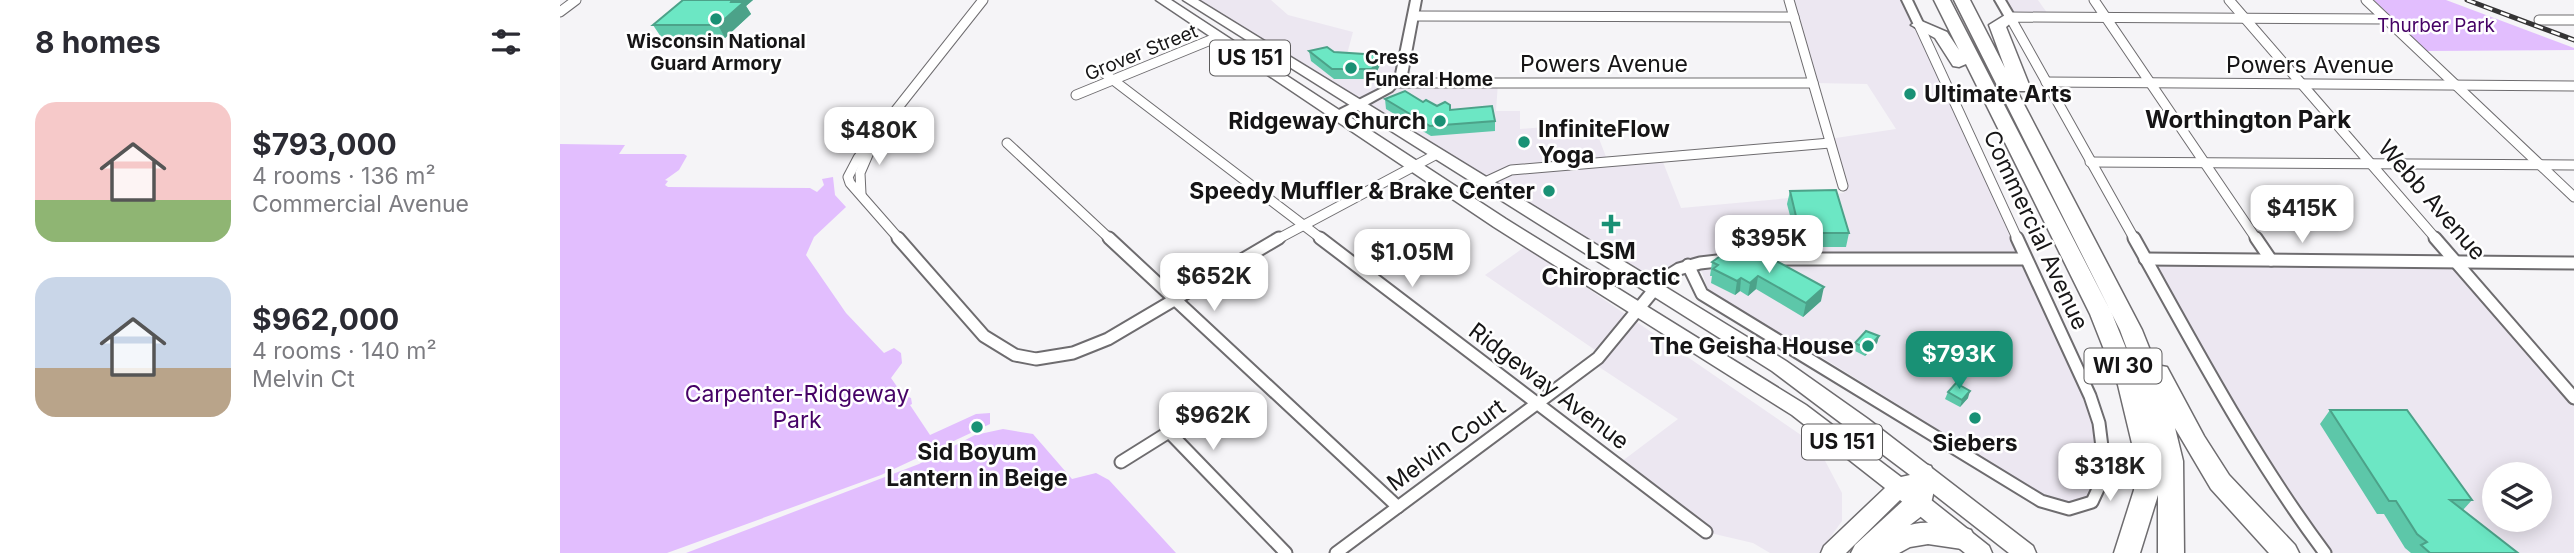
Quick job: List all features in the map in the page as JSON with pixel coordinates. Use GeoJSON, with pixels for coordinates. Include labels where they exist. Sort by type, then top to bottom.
{"type":"FeatureCollection","features":[{"type":"Feature","properties":{"kind":"highway","name":"WI 30"},"geometry":{"type":"LineString","coordinates":[[1942,0],[2118,352],[2130,385],[2147,456],[2147,490]]}},
{"type":"Feature","properties":{"kind":"highway","name":"WI 30"},"geometry":{"type":"LineString","coordinates":[[1962,0],[2131,330],[2154,388],[2171,461],[2171,553]]}},
{"type":"Feature","properties":{"kind":"highway"},"geometry":{"type":"LineString","coordinates":[[2010,17],[2000,21],[1998,30],[2038,129],[2038,148]]}},
{"type":"Feature","properties":{"kind":"highway"},"geometry":{"type":"LineString","coordinates":[[1919,24],[1931,29],[1949,44],[2069,251]]}},
{"type":"Feature","properties":{"kind":"highway"},"geometry":{"type":"LineString","coordinates":[[2131,330],[2160,375],[2195,443],[2221,482],[2286,553]]}},
{"type":"Feature","properties":{"kind":"highway"},"geometry":{"type":"LineString","coordinates":[[1864,553],[1894,523],[1922,473]]}},
{"type":"Feature","properties":{"kind":"highway"},"geometry":{"type":"LineString","coordinates":[[2127,553],[2147,490]]}},
{"type":"Feature","properties":{"kind":"highway"},"geometry":{"type":"LineString","coordinates":[[1877,553],[1888,545],[1918,533],[1946,533],[1971,545]]}},
{"type":"Feature","properties":{"kind":"main road","name":"US 151"},"geometry":{"type":"LineString","coordinates":[[1162,0],[1637,310],[1799,410],[1971,545]]}},
{"type":"Feature","properties":{"kind":"main road","name":"US 151"},"geometry":{"type":"LineString","coordinates":[[1189,0],[1360,104],[1812,388],[2025,553]]}},
{"type":"Feature","properties":{"kind":"main road","name":"WI 30"},"geometry":{"type":"LineString","coordinates":[[2139,553],[2144,536],[2147,490]]}},
{"type":"Feature","properties":{"kind":"main road"},"geometry":{"type":"LineString","coordinates":[[1832,553],[1877,506],[1909,496]]}},
{"type":"Feature","properties":{"kind":"street"},"geometry":{"type":"LineString","coordinates":[[560,12],[576,0]]}},
{"type":"Feature","properties":{"kind":"street"},"geometry":{"type":"LineString","coordinates":[[983,0],[849,170],[848,180],[984,336],[1004,352],[1017,357],[1037,359],[1073,354],[1109,337],[1246,257],[1437,153]]}},
{"type":"Feature","properties":{"kind":"street"},"geometry":{"type":"LineString","coordinates":[[1339,115],[1395,83],[1401,75],[1416,0]]}},
{"type":"Feature","properties":{"kind":"street"},"geometry":{"type":"LineString","coordinates":[[1789,0],[1843,186]]}},
{"type":"Feature","properties":{"kind":"street","name":"Commercial Avenue"},"geometry":{"type":"LineString","coordinates":[[1688,265],[1702,295],[2041,501],[2056,507],[2079,508],[2092,502],[2100,488],[2104,467],[2101,426],[2090,396],[1907,0]]}},
{"type":"Feature","properties":{"kind":"street"},"geometry":{"type":"LineString","coordinates":[[2000,0],[2268,475],[2325,553]]}},
{"type":"Feature","properties":{"kind":"street"},"geometry":{"type":"LineString","coordinates":[[2094,0],[2271,260]]}},
{"type":"Feature","properties":{"kind":"street","name":"Webb Avenue"},"geometry":{"type":"LineString","coordinates":[[2229,0],[2459,262],[2574,398]]}},
{"type":"Feature","properties":{"kind":"street"},"geometry":{"type":"LineString","coordinates":[[2366,0],[2574,197]]}},
{"type":"Feature","properties":{"kind":"street"},"geometry":{"type":"LineString","coordinates":[[1413,16],[1794,17]]}},
{"type":"Feature","properties":{"kind":"street"},"geometry":{"type":"LineString","coordinates":[[2010,17],[2386,19]]}},
{"type":"Feature","properties":{"kind":"street"},"geometry":{"type":"LineString","coordinates":[[2539,20],[2574,20]]}},
{"type":"Feature","properties":{"kind":"street","name":"Grover Street"},"geometry":{"type":"LineString","coordinates":[[1076,96],[1218,37]]}},
{"type":"Feature","properties":{"kind":"street","name":"Ridgeway Avenue"},"geometry":{"type":"LineString","coordinates":[[1100,70],[1706,532]]}},
{"type":"Feature","properties":{"kind":"street","name":"Powers Avenue"},"geometry":{"type":"LineString","coordinates":[[2046,82],[2574,86]]}},
{"type":"Feature","properties":{"kind":"street","name":"Powers Avenue"},"geometry":{"type":"LineString","coordinates":[[1395,83],[1813,83]]}},
{"type":"Feature","properties":{"kind":"street"},"geometry":{"type":"LineString","coordinates":[[1483,183],[1511,170],[1830,142]]}},
{"type":"Feature","properties":{"kind":"street"},"geometry":{"type":"LineString","coordinates":[[1007,143],[1398,507]]}},
{"type":"Feature","properties":{"kind":"street"},"geometry":{"type":"LineString","coordinates":[[2090,162],[2574,165]]}},
{"type":"Feature","properties":{"kind":"street"},"geometry":{"type":"LineString","coordinates":[[1748,260],[2025,259]]}},
{"type":"Feature","properties":{"kind":"street"},"geometry":{"type":"LineString","coordinates":[[2144,259],[2574,263]]}},
{"type":"Feature","properties":{"kind":"street"},"geometry":{"type":"LineString","coordinates":[[1688,265],[1736,260]]}},
{"type":"Feature","properties":{"kind":"street","name":"Melvin Court"},"geometry":{"type":"LineString","coordinates":[[1336,553],[1598,358],[1613,344],[1665,276],[1688,265]]}},
{"type":"Feature","properties":{"kind":"street"},"geometry":{"type":"LineString","coordinates":[[1121,462],[1169,432],[1286,553]]}},
{"type":"Feature","properties":{"kind":"shaded area"},"geometry":{"type":"Polygon","coordinates":[[[1189,0],[1271,0],[1288,15],[1353,32],[1346,58],[1406,56],[1395,82],[1498,83],[1496,111],[1520,111],[1520,129],[1593,123],[1608,162],[1661,157],[1681,208],[1844,193],[1829,139],[1896,129],[1867,84],[1813,83],[1789,0],[1907,0],[2090,396],[2104,448],[2092,502],[2069,509],[2001,477],[2008,473],[1807,348],[1781,333],[1769,330],[1709,293],[1702,272],[1687,265],[1653,289],[1189,0]]]}},
{"type":"Feature","properties":{"kind":"shaded area"},"geometry":{"type":"Polygon","coordinates":[[[2000,0],[2038,0],[2050,17],[2010,17],[2000,0]]]}},
{"type":"Feature","properties":{"kind":"shaded area"},"geometry":{"type":"Polygon","coordinates":[[[1526,246],[1801,435],[1821,453],[1842,493],[1842,521],[1819,553],[1770,553],[1753,543],[1706,532],[1617,465],[1678,419],[1593,363],[1601,354],[1485,275],[1526,246]]]}},
{"type":"Feature","properties":{"kind":"shaded area"},"geometry":{"type":"Polygon","coordinates":[[[2145,259],[2459,262],[2574,398],[2574,553],[2325,553],[2308,531],[2145,259]]]}},
{"type":"Feature","properties":{"kind":"green space","name":"Thurber Park"},"geometry":{"type":"Polygon","coordinates":[[[2374,0],[2446,0],[2574,50],[2427,51],[2374,0]]]}},
{"type":"Feature","properties":{"kind":"green space","name":"Carpenter-Ridgeway Park"},"geometry":{"type":"Polygon","coordinates":[[[560,144],[625,145],[619,154],[684,154],[687,156],[679,170],[665,180],[668,181],[665,185],[668,187],[810,188],[817,192],[824,185],[822,179],[833,177],[835,195],[846,207],[814,237],[806,255],[846,313],[884,353],[894,348],[901,353],[902,363],[891,378],[903,395],[911,398],[910,405],[930,435],[976,414],[990,413],[990,424],[881,475],[667,553],[560,553],[560,144]]]}},
{"type":"Feature","properties":{"kind":"green space"},"geometry":{"type":"Polygon","coordinates":[[[1003,429],[1033,434],[1072,479],[1096,473],[1109,480],[1176,553],[686,553],[919,464],[975,435],[1003,429]]]}},
{"type":"Feature","properties":{"kind":"building"},"geometry":{"type":"Polygon","coordinates":[[[683,0],[744,2],[718,25],[653,25],[683,0]]]}},
{"type":"Feature","properties":{"kind":"building"},"geometry":{"type":"Polygon","coordinates":[[[1327,47],[1334,52],[1379,55],[1372,69],[1332,69],[1309,51],[1327,47]]]}},
{"type":"Feature","properties":{"kind":"building"},"geometry":{"type":"Polygon","coordinates":[[[1405,91],[1423,102],[1426,100],[1437,106],[1445,102],[1450,105],[1450,110],[1492,106],[1495,121],[1430,126],[1385,99],[1405,91]]]}},
{"type":"Feature","properties":{"kind":"building"},"geometry":{"type":"Polygon","coordinates":[[[1836,190],[1849,233],[1800,233],[1790,191],[1836,190]]]}},
{"type":"Feature","properties":{"kind":"building"},"geometry":{"type":"Polygon","coordinates":[[[1719,257],[1769,257],[1824,287],[1806,303],[1758,276],[1750,283],[1741,278],[1737,281],[1713,269],[1718,265],[1712,262],[1719,257]]]}},
{"type":"Feature","properties":{"kind":"building"},"geometry":{"type":"Polygon","coordinates":[[[1866,331],[1879,336],[1867,349],[1855,343],[1866,331]]]}},
{"type":"Feature","properties":{"kind":"building"},"geometry":{"type":"Polygon","coordinates":[[[1956,383],[1970,391],[1962,400],[1948,392],[1956,383]]]}},
{"type":"Feature","properties":{"kind":"building"},"geometry":{"type":"Polygon","coordinates":[[[2330,410],[2407,410],[2472,500],[2450,500],[2482,525],[2482,532],[2491,532],[2518,553],[2430,553],[2421,545],[2427,542],[2417,534],[2396,501],[2389,501],[2330,410]]]}},
{"type":"Feature","properties":{"kind":"railway"},"geometry":{"type":"LineString","coordinates":[[2467,0],[2574,40]]}},
{"type":"Feature","properties":{"kind":"place","name":"Wisconsin National Guard Armory"},"geometry":{"type":"Point","coordinates":[716,19]}},
{"type":"Feature","properties":{"kind":"place","name":"Cress Funeral Home"},"geometry":{"type":"Point","coordinates":[1351,68]}},
{"type":"Feature","properties":{"kind":"place","name":"Ultimate Arts"},"geometry":{"type":"Point","coordinates":[1910,94]}},
{"type":"Feature","properties":{"kind":"place","name":"Ridgeway Church"},"geometry":{"type":"Point","coordinates":[1440,121]}},
{"type":"Feature","properties":{"kind":"place","name":"InfiniteFlow Yoga"},"geometry":{"type":"Point","coordinates":[1524,142]}},
{"type":"Feature","properties":{"kind":"place","name":"Speedy Muffler & Brake Center"},"geometry":{"type":"Point","coordinates":[1549,191]}},
{"type":"Feature","properties":{"kind":"place","name":"LSM Chiropractic"},"geometry":{"type":"Point","coordinates":[1611,224]}},
{"type":"Feature","properties":{"kind":"place","name":"The Geisha House"},"geometry":{"type":"Point","coordinates":[1868,346]}},
{"type":"Feature","properties":{"kind":"place","name":"Siebers"},"geometry":{"type":"Point","coordinates":[1975,418]}},
{"type":"Feature","properties":{"kind":"place","name":"Sid Boyum Lantern in Beige"},"geometry":{"type":"Point","coordinates":[977,427]}},
{"type":"Feature","properties":{"kind":"district","name":"Worthington Park"},"geometry":{"type":"Point","coordinates":[2248,120]}}]}
